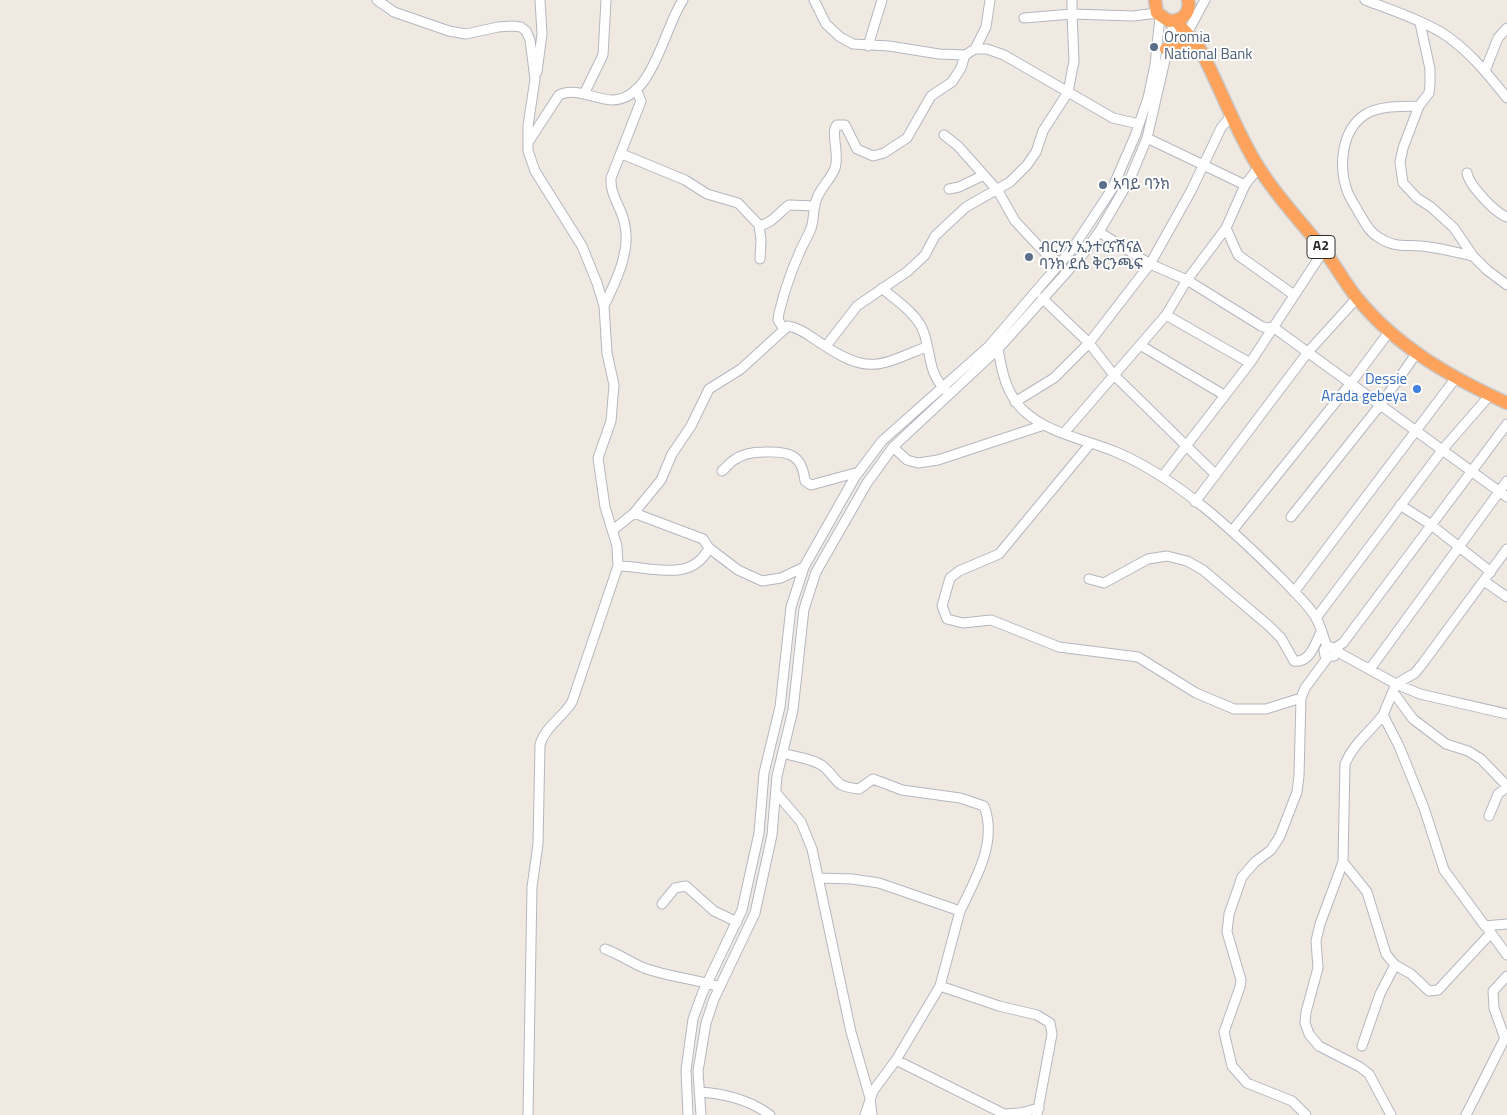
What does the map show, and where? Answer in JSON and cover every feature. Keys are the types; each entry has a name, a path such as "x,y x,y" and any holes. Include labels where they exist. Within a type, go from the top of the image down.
{"highway":[{"path":"1157,10 1179,19 1188,10 1188,0"},
{"name":"A2","path":"1179,19 1182,30 1193,37 1258,168 1324,250 1357,298 1389,332 1416,354 1455,379 1507,403"},
{"path":"1166,49 1181,46 1193,37"}],"street":[{"path":"377,0 394,12 449,31 466,34 498,26 521,27 530,40 535,79"},
{"path":"528,1115 532,887 538,844 537,819 540,745 542,736 564,714 572,702 618,561 617,546 605,507 598,458 611,421 614,385 606,353 604,306 582,246 535,171 528,151 528,126 542,34 540,0"},
{"path":"584,94 603,55 606,0"},
{"path":"529,141 559,95 566,92 611,100 627,98 645,80 664,43 674,12 684,0"},
{"path":"814,0 826,24 840,37 853,44 889,46 939,54 965,55 975,49 987,49 1004,55 1113,118 1139,124"},
{"path":"868,46 882,0"},
{"path":"975,49 986,27 990,0"},
{"path":"826,346 858,306 908,271 925,255 935,236 966,207 998,191 1027,165 1036,152 1043,131 1068,92 1074,61 1072,0"},
{"path":"1193,37 1205,0"},
{"path":"1365,0 1439,31 1485,70 1507,98"},
{"path":"688,1115 686,1091 688,1045 693,1019 707,983 737,922 759,833 764,773 780,707 791,607 804,567 859,472 882,441 990,346 1061,263 1112,189 1139,124 1155,65 1157,10 1133,16 1072,14 1024,18"},
{"path":"701,1115 699,1092 702,1039 720,986 755,914 772,835 778,776 793,710 804,609 816,572 867,483 894,447 914,426 998,349 1083,254 1099,232 1130,179 1147,138 1159,91 1166,49 1179,19"},
{"path":"1420,23 1430,69 1430,84 1429,93 1419,106 1402,148 1400,168 1403,183 1413,194 1454,228 1474,256 1487,270 1507,285"},
{"path":"1485,70 1498,38 1507,28"},
{"path":"784,329 778,320 781,303 794,262 810,231 816,198 836,164 838,152 834,135 835,127 845,125 856,150 872,156 884,153 906,138 931,96 952,82 961,68 965,55"},
{"path":"604,306 620,270 626,246 625,222 612,193 611,185 640,101 636,89"},
{"path":"1419,106 1382,109 1367,113 1357,121 1347,138 1343,152 1343,166 1348,192 1366,224 1375,235 1388,243 1402,247 1426,246 1474,256"},
{"path":"1015,402 1054,378 1089,343 1150,264 1221,128 1231,116"},
{"path":"944,135 998,191 1015,221 1046,254 1061,263"},
{"path":"1147,138 1245,185"},
{"path":"622,154 685,180 707,194 738,203 759,225 761,240 760,259"},
{"path":"1064,433 1113,374 1166,315 1187,280 1226,228 1245,185 1258,168"},
{"path":"1467,173 1470,181 1484,198 1507,217"},
{"path":"949,189 959,187 984,175"},
{"path":"759,225 771,222 789,205 815,206"},
{"path":"1226,228 1238,255 1294,295"},
{"path":"1099,232 1150,264 1187,280 1261,326 1266,328 1273,327 1503,494"},
{"path":"1162,477 1250,363 1324,250"},
{"path":"882,288 915,318 921,327 935,377 942,387 950,393"},
{"path":"1042,298 1089,343 1113,374 1216,475"},
{"path":"1195,502 1308,352 1357,298"},
{"path":"1166,315 1250,363"},
{"path":"613,530 634,513 661,480 672,454 691,426 709,390 742,368 788,326 800,329 848,359 859,363 889,364 926,347"},
{"path":"1232,531 1351,383 1389,332"},
{"path":"1140,345 1224,395"},
{"path":"998,349 1009,393 1024,411 1044,425 1090,444 1116,452 1162,477 1195,502 1232,531 1294,592 1316,618 1321,632 1333,648 1370,669 1395,688 1413,719 1446,744 1468,751 1481,759 1507,786 1498,794 1489,816"},
{"path":"1291,517 1381,404 1416,354"},
{"path":"1294,592 1455,379"},
{"path":"1316,618 1443,449 1490,395"},
{"path":"907,419 914,426"},
{"path":"1306,1115 1292,1101 1247,1083 1232,1066 1224,1032 1240,987 1239,971 1227,932 1229,914 1242,877 1275,843 1297,792 1301,698 1304,688 1328,657 1324,653 1349,636 1430,524 1507,424"},
{"path":"894,447 907,460 918,463 928,462 958,455 1004,437 1030,431 1044,425"},
{"path":"1090,444 999,554 959,571 950,578 942,606 944,616 952,622 963,623 991,620 1059,647 1138,658 1196,693 1234,709 1266,709 1301,698"},
{"path":"722,471 734,459 754,452 782,451 794,456 800,462 805,472 805,481 811,485 859,472"},
{"path":"1370,669 1458,546 1503,494 1507,481"},
{"path":"1400,505 1430,524 1491,572"},
{"path":"634,513 697,536 705,541 709,548 738,570 762,581 781,578 804,567"},
{"path":"618,561 679,571 695,566 709,548"},
{"path":"1391,1115 1369,1074 1360,1067 1319,1046 1309,1034 1305,1024 1306,1012 1318,968 1316,941 1320,924 1343,862 1345,764 1350,752 1372,731 1383,715 1395,688 1415,672 1507,550"},
{"path":"1089,579 1104,583 1148,559 1174,557 1203,570 1270,626 1281,638 1294,661 1303,660 1308,657 1321,632"},
{"path":"1484,581 1507,597"},
{"path":"784,670 797,671"},
{"path":"1395,688 1507,714"},
{"path":"1383,715 1399,746 1424,808 1444,870 1507,955"},
{"path":"783,753 824,766 837,783 847,788 859,789 873,779 902,790 960,798 984,806 987,828 983,864 960,912 940,986 896,1060 880,1079 870,1098 866,1115"},
{"path":"777,794 801,822 812,849 851,1032 870,1098 872,1115"},
{"path":"1343,862 1367,892 1382,945 1395,965 1411,974 1429,991 1435,992 1488,930 1507,924"},
{"path":"818,878 852,879 879,883 960,912"},
{"path":"662,904 675,888 686,886 714,911 737,922"},
{"path":"605,949 622,954 642,967 654,971 678,978 720,986"},
{"path":"1362,1046 1380,994 1395,965"},
{"path":"1466,1115 1506,1035 1494,1008 1494,991 1507,976"},
{"path":"896,1060 1004,1114 1038,1111 1052,1034 1050,1023 1036,1015 999,1006 940,986"},
{"path":"699,1092 742,1100 770,1115"}],"place":[{"name":"Oromia National Bank","path":"1154,47"},
{"name":"አባይ ባንክ","path":"1103,185"},
{"name":"ብርሃን ኢንተርናሽናል ባንክ ደሴ ቅርንጫፍ","path":"1029,257"},
{"name":"Dessie Arada gebeya","path":"1417,389"}]}
